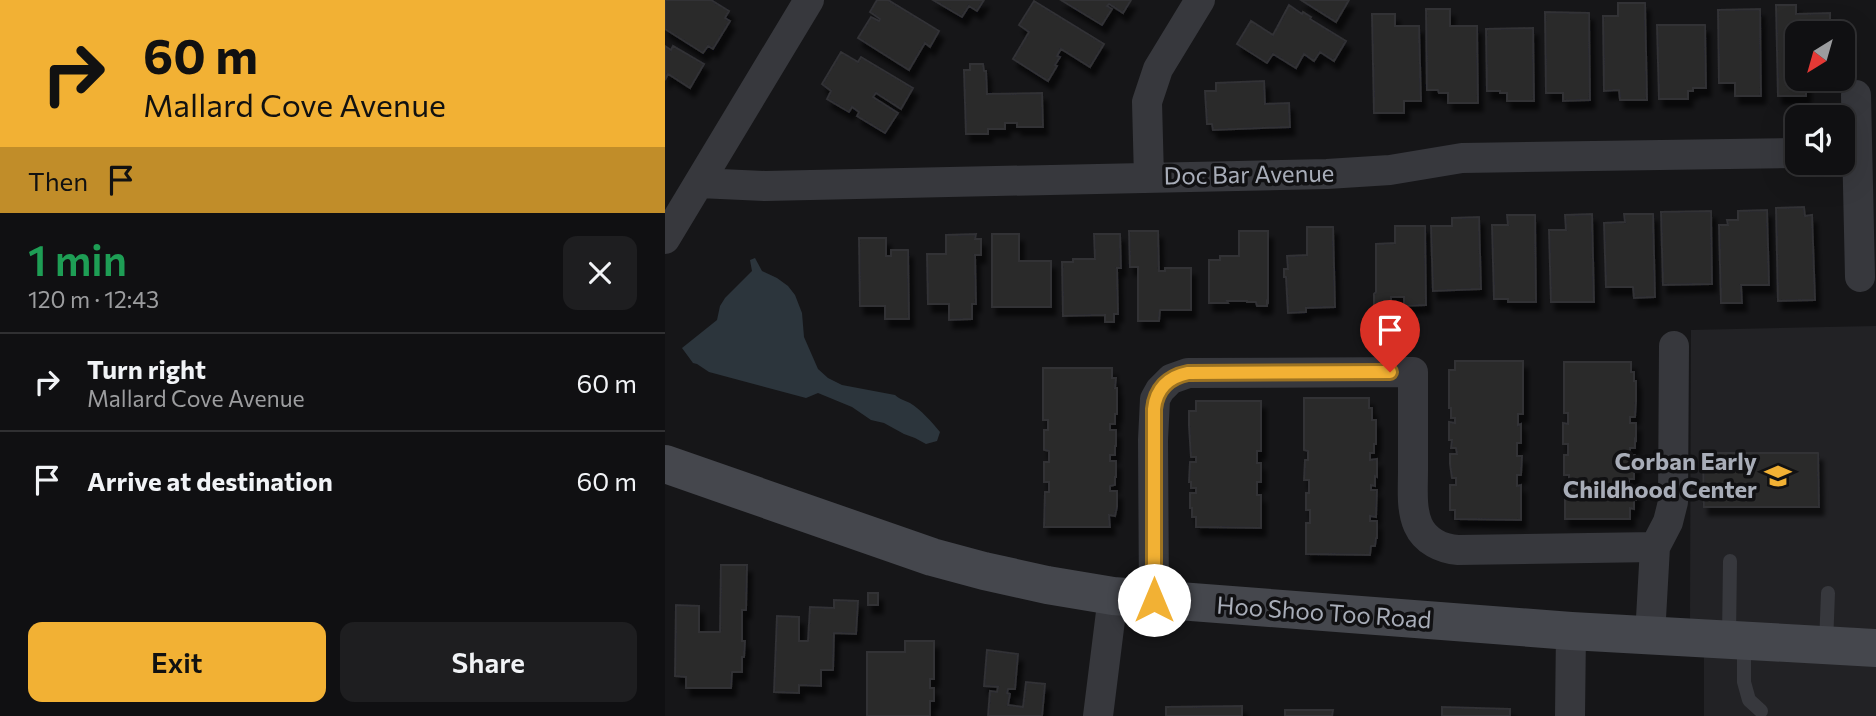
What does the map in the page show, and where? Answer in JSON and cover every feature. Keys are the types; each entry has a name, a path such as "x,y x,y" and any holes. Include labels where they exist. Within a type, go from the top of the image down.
{"street":[{"path":"665,239 809,0"},
{"path":"1149,178 1147,102 1158,69 1200,0"},
{"path":"1855,105 1856,95"},
{"name":"Doc Bar Avenue","path":"699,183 765,186 1340,173 1390,170 1462,158 1785,153"},
{"path":"1852,175 1860,277"},
{"path":"1650,636 1655,547 1668,522 1673,502 1674,346"},
{"path":"1154,600 1155,399 1171,379 1188,373 1413,372 1413,501 1418,526 1433,542 1458,550 1655,547"},
{"name":"Hoo Shoo Too Road","path":"665,464 932,556 983,571 1113,596 1571,631 1876,648"},
{"path":"1098,716 1113,596"},
{"path":"1570,716 1571,631"}],"lane":[{"path":"1730,561 1737,641 1744,682 1749,700 1761,710"},
{"path":"1826,646 1828,593"}],"shaded area":[{"path":"755,258 762,271 788,286 795,295 802,313 804,337 818,369 842,385 895,395 910,403 940,432 937,441 926,444 818,393 806,398 709,372 693,363 682,348 717,320 720,306 752,271 750,260"},
{"name":"Corban Early Childhood Center","path":"1876,326 1876,629 1690,621 1691,330"},
{"path":"1704,652 1876,665 1876,716 1704,716"}],"building":[{"path":"665,0 711,0 729,11 725,18 730,21 713,49 708,46 703,53 665,29"},
{"path":"877,0 888,0 939,31 930,47 925,43 909,70 858,38 871,17 879,21 880,19 870,12"},
{"path":"933,0 984,0 977,11 969,6 962,17"},
{"path":"1061,0 1131,0 1123,13 1109,4 1107,6 1112,9 1102,25"},
{"path":"1301,0 1349,0 1336,22"},
{"path":"1034,1 1104,44 1090,67 1061,49 1057,56 1060,57 1055,65 1057,66 1048,81 1013,59 1029,32 1019,25"},
{"path":"1618,3 1645,3 1647,100 1620,100 1619,90 1604,91 1603,16 1618,16"},
{"path":"1289,5 1346,41 1334,61 1320,52 1314,61 1304,54 1296,68 1273,54 1267,63 1237,44 1251,21 1273,35"},
{"path":"1776,5 1796,5 1796,14 1830,13 1830,21 1785,21 1785,91 1806,91 1806,96 1778,96"},
{"path":"1426,9 1450,9 1450,26 1477,26 1478,103 1448,103 1448,93 1427,90"},
{"path":"1760,9 1761,96 1735,96 1735,83 1719,83 1718,10"},
{"path":"1545,12 1589,13 1590,100 1563,101 1563,93 1546,93"},
{"path":"1372,14 1395,14 1395,26 1419,26 1421,101 1404,101 1404,113 1374,113"},
{"path":"1657,25 1705,25 1706,88 1693,88 1693,91 1688,91 1688,99 1659,99"},
{"path":"1533,28 1534,101 1507,101 1507,93 1487,91 1486,29"},
{"path":"665,46 671,50 673,46 704,64 690,88 668,74 665,80"},
{"path":"841,52 858,62 861,57 913,88 901,109 876,93 873,97 898,113 885,133 857,116 859,112 852,107 849,112 827,99 831,91 822,84"},
{"path":"970,64 983,64 987,94 1042,93 1043,127 1017,127 1017,123 1005,123 1005,129 988,129 988,134 966,134 964,70 970,70"},
{"path":"1264,81 1265,104 1289,103 1290,127 1213,130 1212,124 1207,124 1205,91 1216,91 1216,83"},
{"path":"1804,207 1805,216 1812,215 1815,300 1778,301 1776,208"},
{"path":"1767,210 1769,285 1741,285 1742,303 1721,303 1719,225 1728,225 1727,220 1738,220 1738,211"},
{"path":"1711,211 1712,284 1663,285 1661,212"},
{"path":"1592,214 1594,302 1551,302 1549,230 1566,230 1565,215"},
{"path":"1624,214 1653,214 1655,297 1634,298 1633,287 1606,287 1604,223 1625,222"},
{"path":"1507,215 1535,215 1536,302 1494,299 1492,225 1508,225"},
{"path":"1479,217 1481,289 1433,291 1431,226 1452,226 1452,218"},
{"path":"1395,226 1425,226 1426,305 1404,306 1404,297 1391,297 1391,308 1374,308 1376,244 1395,243"},
{"path":"1307,227 1333,227 1335,307 1306,308 1306,312 1288,313 1284,269 1288,269 1287,256 1307,255"},
{"path":"1129,231 1158,231 1159,271 1165,271 1165,268 1191,268 1191,310 1160,310 1159,321 1138,321 1138,267 1130,267"},
{"path":"1239,231 1268,231 1267,306 1257,306 1256,302 1247,301 1209,303 1209,260 1220,260 1220,256 1239,256"},
{"path":"976,234 975,239 981,239 981,255 975,255 976,304 972,304 972,319 949,320 949,304 928,304 927,254 946,254 946,235"},
{"path":"992,234 1019,234 1019,261 1051,261 1051,307 992,307"},
{"path":"1094,234 1120,234 1121,268 1117,268 1118,314 1114,314 1114,322 1105,322 1105,315 1063,316 1062,262 1095,259"},
{"path":"859,238 886,238 886,256 891,256 891,250 908,250 909,319 885,319 885,306 860,306"},
{"path":"1455,361 1523,361 1523,414 1518,414 1521,443 1517,443 1517,456 1522,456 1521,475 1517,475 1517,486 1521,485 1521,520 1455,519 1455,510 1450,510 1450,485 1456,485 1456,478 1452,478 1450,454 1457,454 1456,448 1451,448 1452,440 1449,440 1449,422 1455,423 1455,418 1451,418 1449,408 1449,370 1455,370"},
{"path":"1564,362 1631,362 1631,372 1634,372 1636,381 1636,402 1635,417 1630,417 1630,423 1636,423 1636,440 1635,448 1630,448 1630,455 1635,455 1636,470 1634,479 1629,479 1629,486 1636,486 1636,500 1634,509 1630,508 1630,519 1565,519 1565,486 1569,486 1569,475 1564,475 1564,455 1568,455 1568,444 1563,444 1563,423 1568,424 1568,413 1564,413"},
{"path":"1043,368 1112,368 1112,378 1116,378 1117,414 1115,424 1110,424 1110,430 1116,430 1116,446 1115,455 1110,455 1110,461 1116,461 1116,477 1115,485 1110,486 1110,491 1117,491 1117,507 1115,516 1109,515 1110,527 1044,527 1045,492 1049,492 1049,482 1044,482 1044,462 1049,462 1049,451 1044,450 1044,430 1048,430 1048,420 1043,420"},
{"path":"1304,398 1369,398 1372,420 1376,420 1376,444 1374,453 1370,453 1370,460 1377,459 1375,486 1371,485 1371,490 1377,490 1376,517 1370,516 1370,521 1377,521 1377,538 1375,546 1371,546 1370,555 1306,554 1306,523 1310,523 1310,510 1306,510 1309,480 1304,480 1308,451 1304,450"},
{"path":"1196,401 1261,401 1261,451 1257,451 1257,463 1261,463 1261,482 1257,482 1257,495 1261,495 1261,528 1196,527 1196,517 1192,517 1190,508 1190,493 1196,493 1196,488 1191,488 1189,482 1190,462 1196,462 1196,457 1191,457 1189,411 1196,411"},
{"name":"Corban Early Childhood Center","path":"1703,453 1818,453 1819,507 1704,507"},
{"path":"721,565 747,565 746,610 742,610 742,641 745,641 742,672 732,672 731,688 686,688 686,677 675,676 676,605 699,606 699,632 720,632"},
{"path":"868,593 878,593 878,605 868,605"},
{"path":"834,600 858,601 856,634 834,633 833,670 821,670 821,686 799,685 799,693 774,692 777,616 799,617 799,641 808,641 810,607 834,608"},
{"path":"905,641 934,641 934,679 930,679 930,688 934,688 934,701 930,701 930,716 867,716 867,652 905,652"},
{"path":"987,650 1018,654 1015,689 1008,689 1008,705 1023,707 1026,682 1045,684 1042,716 988,716 990,691 997,692 998,687 984,686"},
{"path":"1242,706 1242,716 1166,716 1166,707"},
{"path":"1442,707 1510,709 1510,716 1442,716"},
{"path":"1285,710 1333,710 1332,716 1285,716"}],"place":[{"name":"Corban Early Childhood Center","path":"1778,476"}],"route":[{"path":"1154,600 1154,409 1155,399 1165,384 1188,373 1390,372"}]}
